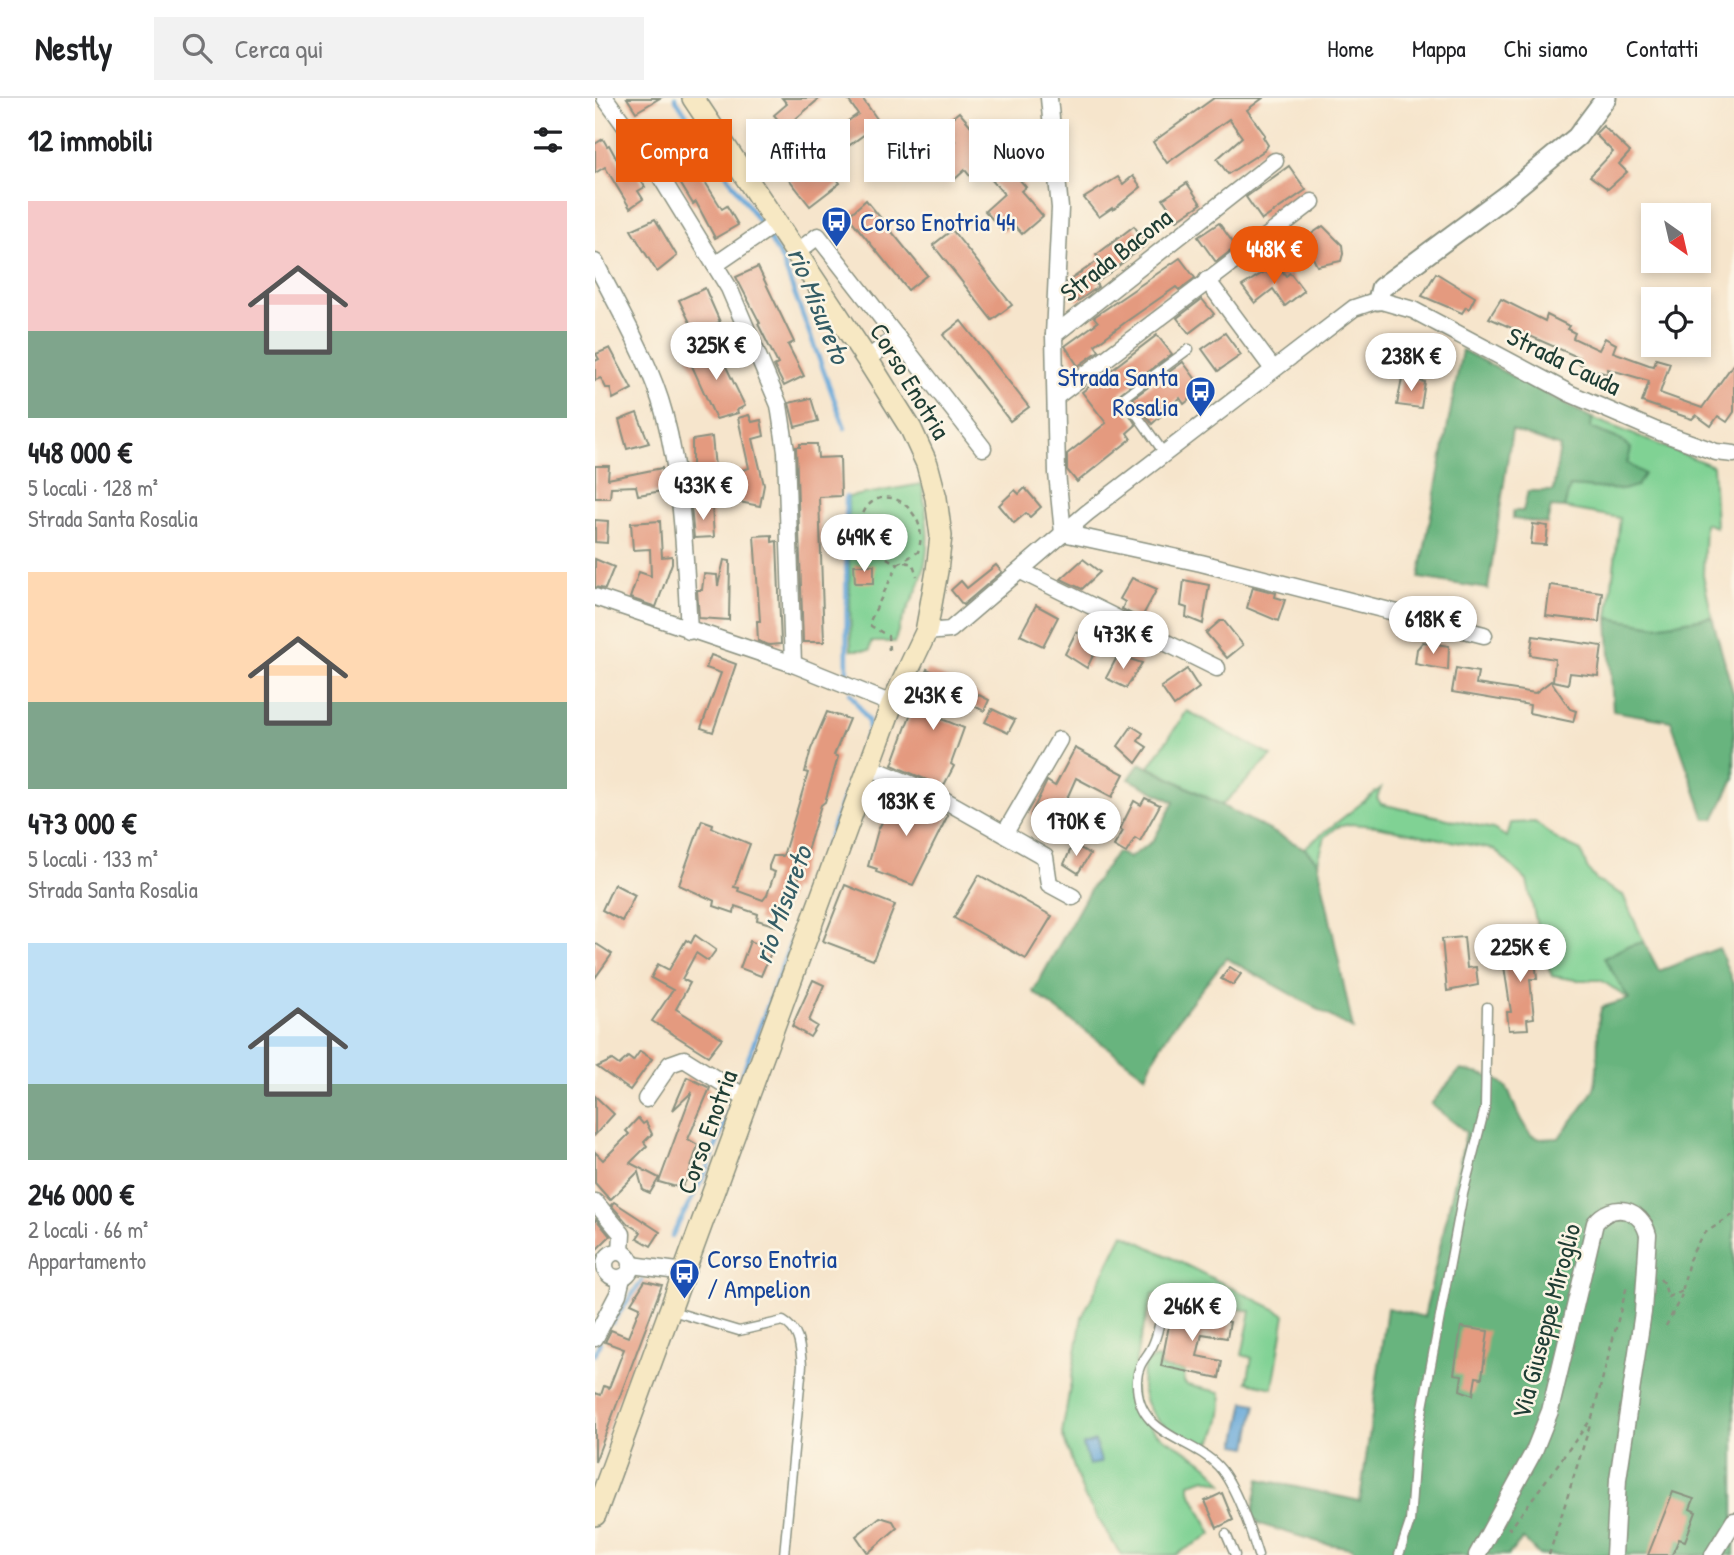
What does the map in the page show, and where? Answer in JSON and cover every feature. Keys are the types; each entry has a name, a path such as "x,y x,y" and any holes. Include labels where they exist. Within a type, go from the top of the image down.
{"main road":[{"name":"Corso Enotria","path":"595,1515 685,1272 740,1095 892,704 926,632 941,536 936,498 912,429 796,253 769,228 693,98"}],"street":[{"path":"605,98 654,166 729,288 779,405 786,451 793,664"},
{"name":"Strada Bacona","path":"1049,98 1060,208 1053,335 1057,396 1057,472 1063,533"},
{"path":"926,632 950,630 1063,533 1164,453 1354,308 1378,300 1381,288 1509,194 1577,137 1606,98"},
{"name":"Strada Bacona","path":"1053,335 1275,161"},
{"path":"1057,396 1312,202"},
{"path":"715,265 769,228"},
{"path":"796,253 818,236 983,448"},
{"path":"595,262 645,364 664,412 681,509 689,631"},
{"path":"1207,280 1273,369"},
{"name":"Strada Cauda","path":"1378,300 1413,310 1571,394 1657,431 1717,452 1734,454"},
{"path":"867,359 897,337"},
{"path":"1063,533 1201,563 1484,635"},
{"path":"1021,571 1217,668"},
{"path":"595,597 793,664 892,704"},
{"path":"1005,833 1059,740"},
{"path":"869,767 932,793 1045,857 1049,884 1073,897"},
{"path":"646,1099 670,1064 684,1059 740,1095"},
{"path":"595,1202 622,1234 625,1265 618,1294 595,1338"},
{"name":"Via Giuseppe Miroglio","path":"1477,1555 1534,1451 1550,1411 1592,1231 1601,1216 1626,1210 1634,1213 1646,1226 1645,1284 1618,1479 1614,1555"},
{"path":"600,1266 612,1253 625,1265 685,1272"},
{"path":"1713,1555 1734,1521"}],"lane":[{"path":"1164,453 1124,397 1189,349"},
{"path":"1399,1555 1410,1522 1415,1450 1461,1208 1485,1108 1487,1007"},
{"path":"671,1311 739,1331 783,1321 793,1327 799,1338 802,1365 784,1555"},
{"path":"1162,1311 1154,1345 1142,1358 1137,1379 1138,1396 1152,1422 1165,1434 1217,1465 1227,1480 1258,1555"},
{"path":"1226,1534 1235,1555"}],"path":[{"path":"879,498 899,499 916,518 921,544 918,552 898,564 879,554 867,543 862,533 864,513 869,504 879,498"},
{"path":"905,562 913,564 918,578"},
{"path":"889,650 888,636 871,626 870,621 898,564"},
{"path":"1667,1326 1683,1290 1689,1260 1702,1235 1734,1214"},
{"path":"1645,1284 1662,1280 1668,1297 1683,1290"},
{"path":"1549,1555 1592,1418 1627,1286"},
{"path":"1504,1525 1510,1529 1592,1418"}],"green space":[{"path":"1462,350 1592,418 1591,428 1621,440 1631,449 1627,463 1644,474 1637,486 1623,490 1570,486 1564,508 1551,507 1547,524 1513,519 1513,511 1523,511 1528,491 1553,491 1560,447 1512,430 1488,589 1419,578"},
{"path":"1592,418 1713,466 1716,527 1705,523 1703,575 1712,617 1656,626 1608,618 1620,518 1564,508 1569,486 1623,490 1644,474 1627,463 1631,448 1621,440 1590,428"},
{"path":"922,484 927,521 924,570 895,642 871,642 870,650 851,650 848,497"},
{"path":"1712,617 1734,696 1734,779 1714,819 1705,819 1671,721 1613,711 1608,618 1656,626"},
{"path":"1187,711 1272,756 1222,805 1149,767"},
{"path":"1140,763 1304,848 1318,862 1353,1029 1226,958 1171,1029 1146,1076 1033,992 1092,886 1117,852 1129,858 1153,841 1174,802 1129,779"},
{"path":"1381,788 1377,798 1381,804 1493,829 1507,837 1511,823 1535,822 1559,841 1581,851 1587,868 1597,881 1623,895 1644,942 1625,947 1629,999 1601,980 1552,976 1544,957 1527,881 1495,850 1376,826 1350,824 1337,827 1325,837 1318,862 1304,848"},
{"path":"1644,942 1659,971 1719,948 1734,986 1734,1555 1539,1555 1523,1539 1508,1555 1357,1555 1351,1548 1322,1543 1259,1524 1252,1516 1259,1479 1360,1501 1387,1308 1424,1317 1466,1132 1431,1104 1460,1070 1481,1074 1504,1084 1521,1121 1531,1135 1540,1139 1559,1138 1594,1088 1598,1025 1602,1007 1629,999 1604,958 1625,947"},
{"path":"1123,1234 1285,1314 1273,1388 1247,1382 1252,1358 1242,1355 1251,1311 1153,1294 1137,1352 1135,1391 1139,1409 1148,1425 1204,1463 1223,1484 1206,1478 1190,1483 1190,1490 1212,1534 1175,1555 1121,1555 1084,1496 1062,1434 1082,1317"},
{"path":"1160,1359 1159,1367 1185,1371 1184,1382 1187,1385 1220,1392 1222,1406 1219,1423 1212,1439 1202,1448 1164,1425 1147,1405 1142,1378 1146,1362"}],"water":[{"path":"1245,1402 1256,1404 1248,1447 1236,1445"},
{"path":"1095,1441 1101,1462 1089,1465 1083,1445"}],"building":[{"path":"627,98 660,98 636,112"},
{"path":"782,98 820,98 796,119 777,119 774,115 787,104"},
{"path":"847,98 862,98 877,119 864,119 864,135 850,145 850,120 858,114"},
{"path":"1214,98 1263,98 1247,110 1265,135 1263,137 1268,145 1265,150 1228,174 1217,159 1242,137 1229,119 1167,163 1153,142"},
{"path":"959,112 969,124 969,175 965,170 955,179 955,119 950,119"},
{"path":"1603,126 1630,152 1619,164 1627,172 1608,189 1590,176 1613,152 1595,134"},
{"path":"603,139 607,146 609,145 616,158 616,182 642,182 645,187 638,191 643,199 630,208 605,167 595,173 595,144"},
{"path":"1289,166 1306,190 1262,220 1246,197"},
{"path":"1133,176 1141,187 1113,210 1112,208 1099,217 1084,198 1118,177 1123,184"},
{"path":"680,182 705,182 722,209 727,206 738,225 715,238 696,202 693,204"},
{"path":"791,182 839,182 840,183 810,206"},
{"path":"994,182 1022,182 1026,187 1021,191 1043,216 1022,234 1013,224 1004,232 985,211 1004,194"},
{"path":"1187,183 1201,204 1177,220 1163,199"},
{"path":"866,200 927,275 908,290 848,216"},
{"path":"655,219 677,256 657,272 631,230"},
{"path":"1219,223 1236,247 1216,262 1198,237"},
{"path":"1134,226 1147,244 1096,283 1098,287 1078,301 1067,282 1100,259 1096,255"},
{"path":"1323,226 1342,245 1343,254 1341,261 1317,266 1304,239"},
{"path":"952,230 1012,305 992,320 933,245"},
{"path":"1180,258 1195,278 1179,290 1176,287 1095,345 1099,351 1078,366 1065,346 1098,322 1094,317"},
{"path":"1277,264 1286,276 1290,273 1304,291 1285,306 1273,289 1255,303 1242,286"},
{"path":"758,267 794,342 788,345 804,376 784,386 774,366 778,364 758,324 760,323 736,277"},
{"path":"1436,273 1475,297 1469,309 1466,307 1462,313 1422,296"},
{"path":"705,288 720,322 695,333 679,300"},
{"path":"1202,299 1214,314 1189,333 1177,318"},
{"path":"1501,299 1545,321 1547,315 1569,326 1567,329 1575,333 1573,338 1599,350 1605,338 1616,344 1613,352 1654,366 1656,359 1670,363 1660,393 1702,408 1734,363 1734,412 1727,422 1718,416 1711,426 1696,415 1692,419 1642,402 1649,381 1608,369 1607,374 1590,369 1578,363 1580,358 1489,318"},
{"path":"961,321 1029,407 1010,421 943,335"},
{"path":"1225,333 1241,355 1218,371 1202,349"},
{"path":"1157,335 1172,354 1118,395 1136,425 1127,433 1131,439 1077,482 1067,470 1067,454 1106,423 1082,392"},
{"path":"708,343 714,357 720,354 745,406 737,410 738,413 716,419 687,355"},
{"path":"610,348 632,389 613,399 610,388 606,388 601,378 595,380 595,361 599,359 596,354"},
{"path":"1183,362 1203,389 1184,404 1180,398 1152,424 1133,398"},
{"path":"1402,378 1425,382 1421,408 1397,405"},
{"path":"811,398 818,421 795,427 789,403"},
{"path":"637,413 649,443 627,449 619,420"},
{"path":"749,415 752,422 761,420 764,436 753,439 764,485 760,506 739,502 742,487 739,471 749,468 738,418"},
{"path":"712,437 716,478 695,480 692,473 692,440"},
{"path":"800,444 817,444 818,458 840,457 841,496 819,497 824,642 803,642 796,447 800,447"},
{"path":"595,466 609,466 608,479 662,468 668,490 638,495 636,486 611,487 610,498 595,498"},
{"path":"1025,488 1041,507 1030,517 1026,513 1014,523 999,505 1015,490 1019,494"},
{"path":"712,506 714,537 694,538 691,507"},
{"path":"595,520 608,521 607,543 595,542"},
{"path":"660,521 662,557 672,556 672,563 656,607 630,598 639,572 651,576 650,549 633,550 631,523"},
{"path":"1533,524 1548,526 1546,545 1531,544"},
{"path":"772,535 772,542 777,541 781,644 769,645 758,641 757,621 760,621 754,536"},
{"path":"595,559 614,567 605,589 595,587"},
{"path":"1083,559 1100,572 1082,589 1061,579"},
{"path":"724,560 730,561 729,620 699,618 697,590 702,590 704,574 717,575 718,586"},
{"path":"854,565 874,565 874,583 855,583"},
{"path":"996,565 1002,572 963,605 951,590 961,581 967,588"},
{"path":"1132,578 1157,589 1141,619 1122,609 1125,602 1120,599"},
{"path":"1184,580 1209,585 1203,624 1186,617 1187,608 1181,606"},
{"path":"1550,585 1602,592 1599,622 1546,616"},
{"path":"1253,587 1276,593 1275,597 1285,600 1278,621 1247,608"},
{"path":"1036,605 1058,617 1043,646 1020,635"},
{"path":"1220,621 1224,621 1243,645 1227,658 1206,633"},
{"path":"1076,632 1099,643 1087,668 1065,654"},
{"path":"1533,636 1602,646 1598,676 1570,673 1568,684 1553,681 1555,659 1530,655"},
{"path":"1423,642 1449,646 1448,670 1415,664 1417,649"},
{"path":"711,655 736,664 713,732 701,728 721,673 706,668"},
{"path":"1118,655 1142,663 1126,688 1106,678"},
{"path":"1456,668 1478,672 1476,684 1535,693 1551,681 1570,709 1576,711 1573,722 1529,713 1530,705 1452,692"},
{"path":"927,669 989,700 984,711 939,688 929,714 964,728 951,764 954,766 943,787 892,765"},
{"path":"1187,669 1199,688 1174,706 1161,687"},
{"path":"992,709 1015,720 1008,733 985,722"},
{"path":"827,712 849,719 834,755 838,757 825,802 821,805 795,890 792,889 777,926 757,920 758,914 735,906 734,913 714,906 715,901 679,885 702,820 713,824 712,828 750,844 734,887 763,900 775,872 769,870 769,866 773,856 783,856 808,773 805,772 811,749"},
{"path":"1132,726 1143,733 1138,741 1147,747 1136,763 1118,746"},
{"path":"1075,748 1124,774 1112,797 1076,778 1052,832 1040,825 1042,820 1031,814 1047,781 1055,786"},
{"path":"898,790 948,815 913,885 876,872 877,869 868,866 878,830"},
{"path":"1145,798 1160,805 1140,841 1135,838 1126,853 1114,846 1123,831 1120,829 1134,801 1141,805"},
{"path":"1073,844 1090,854 1078,873 1064,864"},
{"path":"979,875 1052,916 1026,959 954,918"},
{"path":"614,884 635,895 622,921 602,910"},
{"path":"845,885 895,905 873,960 823,941"},
{"path":"695,935 716,950 708,961 696,953 682,979 690,983 676,1009 722,1038 708,1056 652,1021 673,990 651,978 658,964 669,970 686,940 691,943"},
{"path":"1464,937 1467,968 1476,967 1478,985 1447,991 1442,939"},
{"path":"1533,940 1537,979 1530,979 1534,1018 1527,1019 1528,1029 1509,1030 1507,1012 1511,1012 1502,953 1519,951 1517,942"},
{"path":"750,941 772,950 761,976 740,968"},
{"path":"595,943 612,954 595,978"},
{"path":"1230,967 1241,974 1233,985 1221,979"},
{"path":"813,980 824,985 809,1021 817,1026 810,1037 792,1026"},
{"path":"640,1051 652,1059 630,1090 597,1067 612,1060 619,1065 628,1057 633,1061"},
{"path":"687,1077 710,1088 688,1139 698,1145 682,1187 659,1182 692,1092 673,1110"},
{"path":"595,1096 614,1114 595,1135"},
{"path":"638,1118 643,1124 646,1122 652,1134 644,1142 647,1146 630,1163 659,1178 650,1193 643,1190 638,1172 610,1200 595,1183 595,1152 603,1160 629,1134 626,1131"},
{"path":"614,1202 660,1232 651,1246 637,1238 641,1232 628,1224 611,1205"},
{"path":"595,1220 610,1236 595,1251"},
{"path":"645,1281 662,1285 595,1462 595,1393 601,1395 604,1386 609,1388 624,1349 605,1342 611,1330 628,1337 640,1307 631,1303"},
{"path":"1172,1310 1230,1322 1227,1338 1202,1334 1197,1356 1222,1361 1219,1378 1161,1366"},
{"path":"1461,1327 1488,1331 1482,1378 1476,1377 1473,1395 1460,1390 1462,1375 1454,1374"},
{"path":"1673,1492 1694,1499 1690,1509 1696,1512 1685,1541 1679,1539 1672,1555 1648,1555"},
{"path":"1222,1493 1233,1520 1217,1528 1205,1501"},
{"path":"880,1517 893,1521 897,1528 868,1553 856,1536"}],"waterway":[{"name":"rio Misureto","path":"675,98 763,228"},
{"name":"rio Misureto","path":"767,235 782,260 845,428"},
{"name":"rio Misureto","path":"846,497 847,681"},
{"name":"rio Misureto","path":"672,1236 708,1168 869,729 868,720 850,693"},
{"path":"612,1323 642,1281"},
{"path":"595,1354 600,1342"}],"place":[{"name":"Corso Enotria 44","path":"837,249"},
{"name":"Strada Santa Rosalia","path":"1201,419"},
{"name":"Corso Enotria / Ampelion","path":"684,1301"}]}
